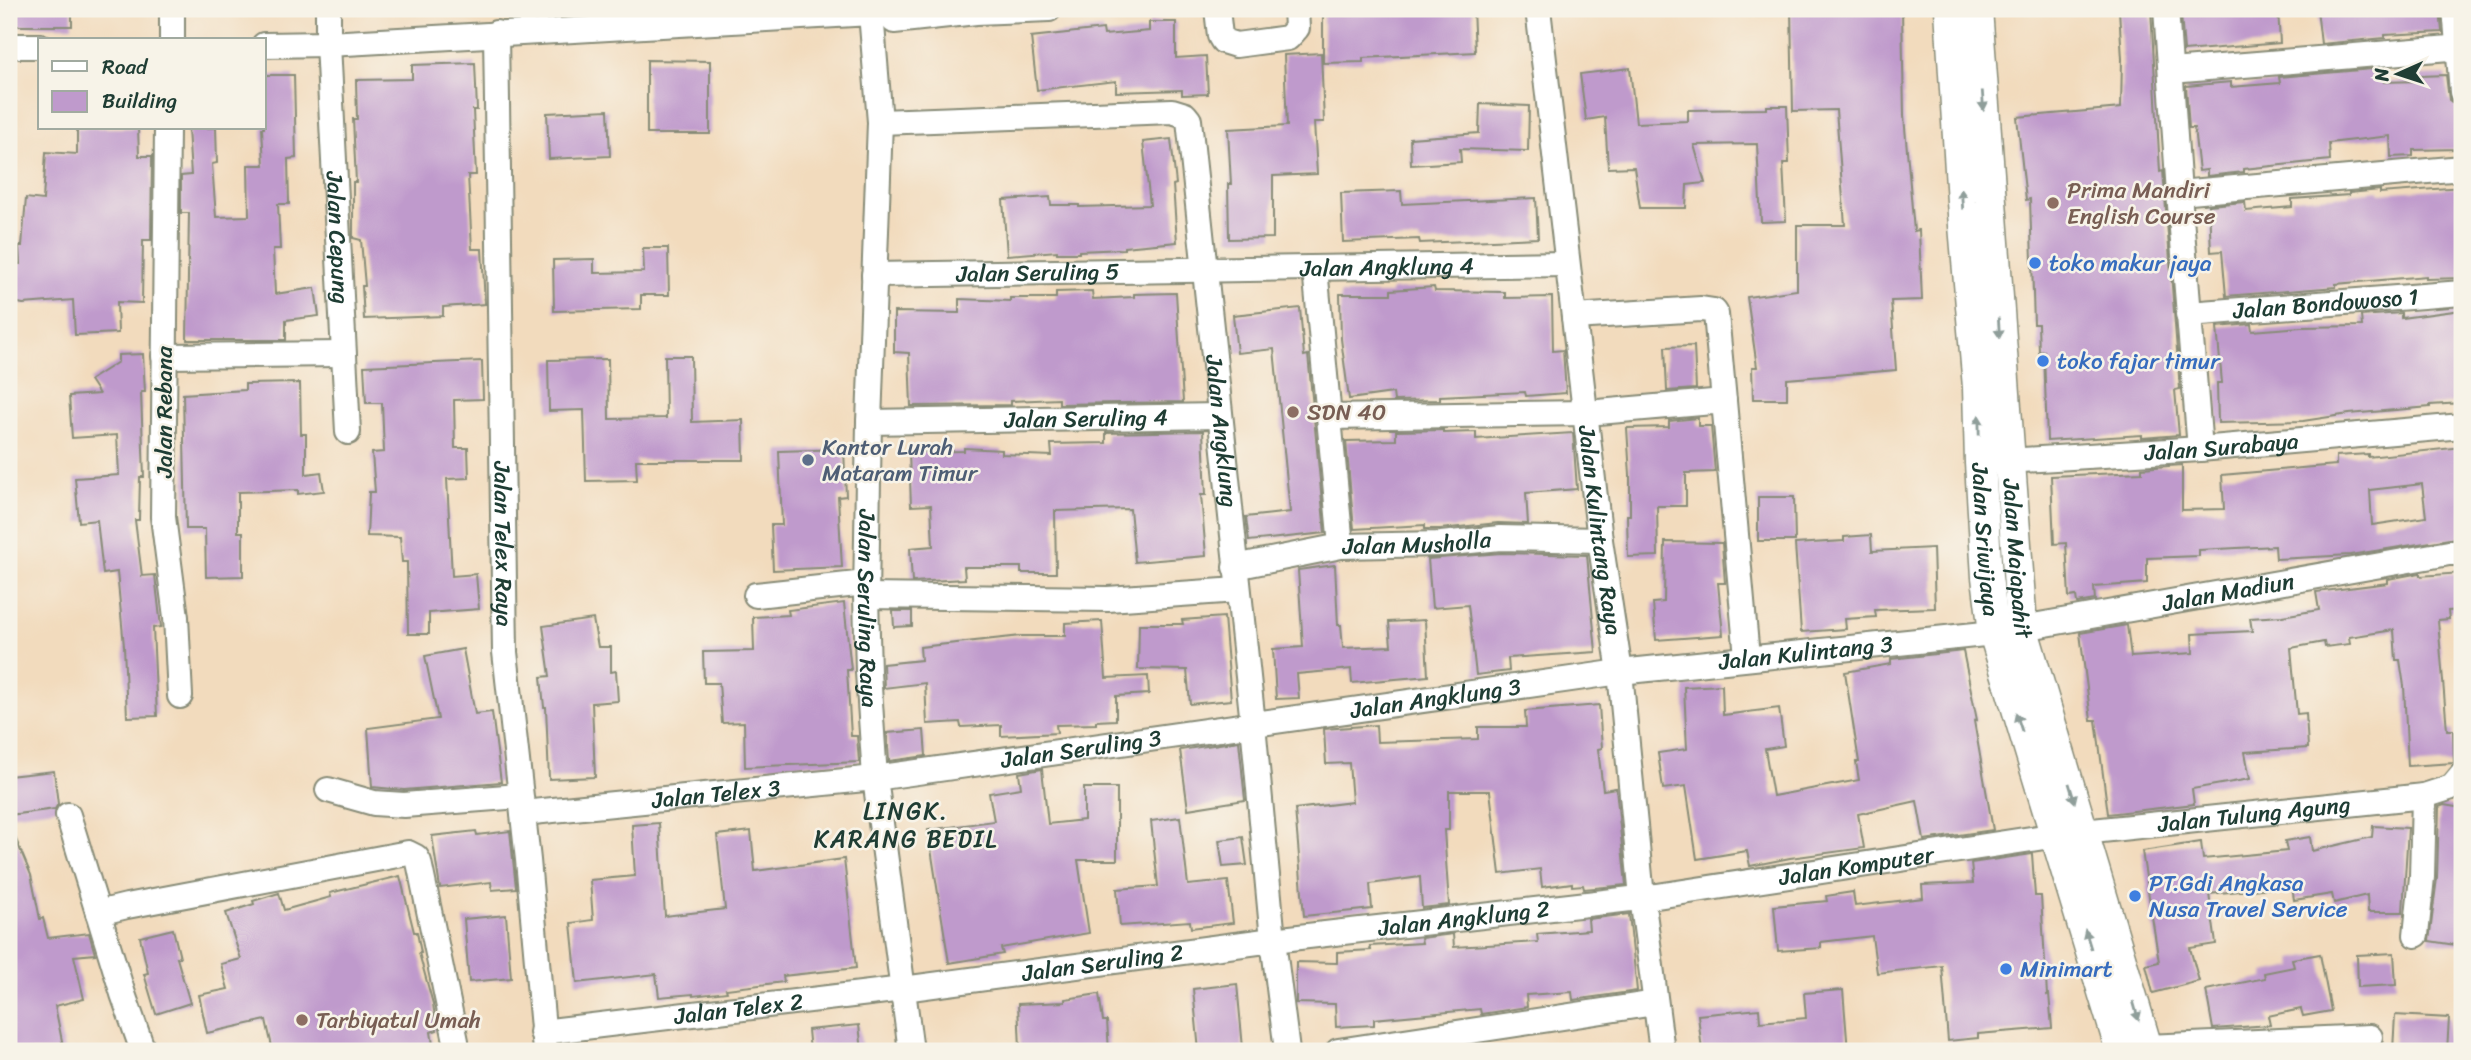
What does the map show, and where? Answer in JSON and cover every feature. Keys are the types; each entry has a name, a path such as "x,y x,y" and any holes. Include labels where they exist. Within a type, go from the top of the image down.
{"main road":[{"name":"Jalan Sriwijaya","path":"1950,9 1967,66 1970,310 1979,387 1994,461 1987,577 2008,630 2016,713 2070,834 2139,1050"},
{"path":"1967,66 1977,9"}],"street":[{"path":"172,9 172,38"},
{"name":"Jalan Cepung","path":"328,9 348,432"},
{"path":"894,20 976,10 1049,9"},
{"path":"1217,9 1220,36 1223,41 1236,45 1288,38 1297,28 1296,9"},
{"name":"Jalan Kulintang Raya","path":"1538,9 1600,540 1649,897 1655,1003 1662,1051"},
{"path":"2166,9 2200,449"},
{"path":"2455,9 2462,92"},
{"name":"Jalan Seruling Raya","path":"496,33 871,13 880,122 869,422 866,589 868,672 875,778 911,1051"},
{"path":"266,45 328,44 496,33"},
{"name":"Jalan Telex Raya","path":"496,33 505,652 543,1042"},
{"path":"9,46 38,46"},
{"path":"2171,71 2460,47"},
{"name":"Jalan Angklung","path":"880,122 1179,112 1185,115 1190,126 1273,940 1287,1051"},
{"name":"Jalan Rebana","path":"167,130 163,517 176,617 180,696"},
{"path":"2179,193 2462,168"},
{"name":"Jalan Angklung 4","path":"1205,270 1567,264"},
{"path":"1315,268 1340,546"},
{"name":"Jalan Seruling 5","path":"873,275 1205,270"},
{"name":"Jalan Bondowoso 1","path":"2188,314 2462,293"},
{"path":"1574,317 1701,309 1714,311 1716,314 1747,657"},
{"path":"164,356 343,354"},
{"path":"1329,417 1587,413 1724,401"},
{"name":"Jalan Seruling 4","path":"869,422 1219,416"},
{"name":"Jalan Surabaya","path":"1994,461 2200,449 2462,426"},
{"name":"Jalan Musholla","path":"756,595 866,589 1108,599 1237,579 1340,546 1441,544 1500,538 1600,540"},
{"name":"Jalan Madiun","path":"2008,630 2462,553"},
{"name":"Jalan Kulintang 3","path":"1620,672 2008,630"},
{"name":"Jalan Angklung 3","path":"1253,724 1620,672"},
{"name":"Jalan Seruling 3","path":"909,773 1253,724"},
{"name":"Jalan Telex 3","path":"328,790 374,803 521,804 875,778 909,773"},
{"name":"Jalan Tulung Agung","path":"2070,834 2424,796 2452,787 2462,775"},
{"path":"2416,936 2422,877 2424,796"},
{"path":"68,815 143,1051"},
{"name":"Jalan Komputer","path":"1649,897 2070,834"},
{"path":"98,913 408,853 419,862 456,1041"},
{"name":"Jalan Angklung 2","path":"1273,940 1649,897"},
{"name":"Jalan Seruling 2","path":"934,985 1273,940"},
{"name":"Jalan Telex 2","path":"543,1042 934,985"},
{"path":"1338,1051 1476,1041 1655,1003"},
{"path":"2139,1050 2370,1037"}],"building":[{"path":"9,9 72,9 72,26 9,26"},
{"path":"1323,9 1473,9 1475,52 1323,63"},
{"path":"1791,9 1902,9 1904,116 1914,231 1919,230 1922,300 1891,301 1896,370 1787,379 1787,399 1753,399 1752,367 1757,367 1747,297 1797,290 1797,225 1845,225 1836,110 1793,111"},
{"path":"2151,9 2160,172 2163,171 2180,389 2175,390 2179,435 2047,441 2044,351 2039,352 2038,324 2034,324 2030,199 2026,200 2017,117 2121,108 2119,10"},
{"path":"2235,9 2278,9 2280,43 2184,51 2181,14"},
{"path":"2317,9 2440,9 2442,32 2385,35 2385,38 2321,44"},
{"path":"1149,22 1176,22 1176,58 1206,56 1208,94 1182,95 1182,90 1116,92 1116,81 1037,90 1031,37 1103,29 1104,35 1149,31"},
{"path":"1321,53 1324,122 1314,122 1317,174 1273,176 1273,238 1229,239 1228,184 1231,184 1228,129 1287,126 1284,55"},
{"path":"647,60 710,61 710,134 647,134"},
{"path":"475,63 477,110 473,110 476,175 468,175 472,249 482,249 485,304 443,307 443,316 364,319 362,286 365,286 361,240 353,238 353,182 356,182 353,119 357,119 356,80 412,79 412,65"},
{"path":"1630,68 1636,123 1688,121 1688,110 1767,109 1767,106 1787,106 1789,163 1783,163 1786,221 1761,222 1757,144 1694,145 1705,183 1687,185 1686,208 1640,208 1634,167 1608,168 1605,117 1586,120 1580,74"},
{"path":"2384,68 2384,82 2420,81 2420,76 2446,75 2449,100 2457,106 2459,149 2413,150 2413,156 2391,157 2390,136 2329,143 2330,160 2244,169 2244,172 2207,176 2207,170 2199,171 2194,128 2189,128 2186,86 2231,82 2231,87 2280,83 2279,77"},
{"path":"266,75 294,75 296,158 288,159 289,204 278,204 280,249 273,249 275,294 315,288 319,316 286,320 286,340 187,340 189,213 181,213 181,176 191,175 188,130 216,130 217,163 212,164 216,217 249,216 248,165 264,165 262,130 266,130"},
{"path":"1480,104 1529,106 1528,151 1460,149 1461,162 1411,165 1410,138 1479,133"},
{"path":"608,110 610,156 549,159 547,113"},
{"path":"77,130 138,130 139,156 152,156 151,240 143,240 142,303 117,302 118,333 75,335 73,300 23,304 9,301 9,264 20,264 19,246 22,246 26,198 43,200 46,152 77,154"},
{"path":"1171,139 1176,184 1173,185 1177,242 1079,253 1057,251 1007,255 1003,200 1050,197 1051,205 1150,205 1143,142"},
{"path":"2462,187 2462,278 2426,279 2426,276 2226,296 2222,251 2211,252 2209,205 2245,202 2246,211 2292,207 2292,199 2380,190 2380,193"},
{"path":"1401,191 1402,204 1536,198 1538,238 1420,243 1419,239 1343,242 1341,193"},
{"path":"643,248 668,248 669,295 641,295 641,309 554,311 553,260 594,259 594,273 644,272"},
{"path":"1434,287 1435,291 1505,292 1505,298 1552,297 1553,351 1563,350 1566,393 1526,396 1525,392 1440,396 1440,400 1394,401 1393,393 1349,399 1341,339 1340,294 1391,294 1391,290"},
{"path":"1092,291 1093,299 1176,293 1183,402 1059,404 1059,399 1011,401 1011,405 911,406 909,353 894,352 894,312 959,313 959,299 1010,301 1010,298 1056,298 1056,292"},
{"path":"1300,308 1304,356 1308,355 1325,533 1249,541 1246,517 1290,512 1274,349 1237,353 1233,315"},
{"path":"2462,310 2462,403 2303,421 2218,423 2217,383 2222,383 2217,327 2251,324 2252,331 2362,326 2361,316 2401,313 2401,318"},
{"path":"1694,346 1696,389 1667,391 1665,347"},
{"path":"143,354 145,392 141,392 144,477 140,477 139,520 135,520 142,576 155,575 161,627 153,628 157,716 127,717 117,572 103,574 97,520 79,522 75,478 119,475 117,435 72,438 69,396 99,394 90,380 118,362 118,355"},
{"path":"665,356 691,356 692,422 743,420 744,460 636,460 637,480 586,481 584,410 549,411 548,360 608,359 609,419 666,418"},
{"path":"482,361 483,399 454,400 455,448 468,448 469,478 447,479 452,576 476,574 479,609 429,613 429,634 408,634 407,562 402,562 400,537 367,536 369,492 375,492 372,453 384,452 382,403 366,403 364,366"},
{"path":"300,383 301,434 306,434 306,474 321,472 324,491 298,494 298,490 238,492 238,532 243,532 243,576 206,577 205,529 186,529 183,394 245,390 245,384"},
{"path":"1698,418 1698,426 1711,426 1715,472 1686,473 1686,506 1657,506 1658,556 1628,557 1630,475 1627,428 1669,427 1669,421"},
{"path":"1443,430 1443,433 1476,432 1476,439 1573,433 1577,489 1526,493 1528,524 1498,523 1440,529 1425,529 1425,525 1354,529 1346,441 1396,440 1396,431"},
{"path":"1203,431 1206,495 1201,495 1206,556 1135,562 1130,509 1055,511 1056,573 1021,573 1021,567 964,567 965,579 912,582 910,548 933,546 931,505 911,506 909,452 964,451 964,448 1002,450 1002,454 1052,456 1051,444 1106,443 1106,433"},
{"path":"2462,447 2462,537 2350,555 2276,559 2275,546 2199,550 2199,556 2147,558 2147,583 2094,587 2095,600 2077,603 2076,596 2069,597 2066,543 2054,544 2051,476 2142,472 2142,468 2182,465 2182,510 2224,509 2222,475 2336,465 2336,456 2368,454 2368,457","holes":["2422,484 2426,517 2372,525 2370,490"]},
{"path":"844,449 846,496 838,497 842,567 773,570 771,525 782,525 779,451"},
{"path":"1758,497 1794,497 1795,541 1758,541"},
{"path":"1871,535 1872,551 1933,548 1935,608 1875,610 1876,617 1845,619 1846,629 1801,632 1795,544 1844,541 1844,537"},
{"path":"1665,542 1722,543 1725,583 1718,583 1723,635 1656,640 1653,603 1664,602"},
{"path":"1501,553 1587,555 1596,652 1508,658 1509,671 1476,675 1468,605 1432,608 1428,559"},
{"path":"1335,565 1338,625 1341,625 1343,648 1391,646 1389,622 1425,620 1428,676 1352,683 1351,669 1297,674 1299,698 1276,699 1273,649 1303,647 1298,570"},
{"path":"2420,573 2420,576 2462,573 2462,610 2448,611 2449,619 2438,620 2447,730 2453,730 2454,763 2408,766 2404,686 2400,660 2396,660 2394,630 2349,637 2350,644 2325,647 2324,642 2291,648 2297,714 2306,713 2308,748 2245,752 2250,779 2192,789 2194,804 2108,814 2096,720 2091,720 2080,633 2127,625 2131,657 2193,653 2192,634 2252,631 2250,618 2319,610 2316,592 2388,583 2388,579"},
{"path":"844,603 851,670 847,670 851,736 857,736 859,762 745,767 744,722 722,723 719,683 704,683 703,652 754,651 753,617 789,615 788,610"},
{"path":"893,611 912,611 912,626 894,627"},
{"path":"1224,617 1231,700 1190,704 1187,670 1138,669 1139,624 1183,624 1182,620"},
{"path":"593,619 598,647 611,647 611,672 616,671 618,701 592,703 595,777 549,779 546,707 541,677 550,676 543,626"},
{"path":"1102,621 1106,678 1148,676 1149,694 1116,696 1116,720 1096,721 1096,724 1056,725 1057,733 1001,736 1001,725 961,727 960,722 927,724 925,683 884,688 883,664 921,660 920,647 1021,636 1065,636 1065,623"},
{"path":"463,649 475,714 492,712 501,782 404,790 372,787 368,728 438,719 425,656"},
{"path":"1963,651 1977,720 1974,721 1993,830 1924,840 1917,801 1858,814 1864,848 1750,866 1747,851 1697,859 1686,786 1663,789 1658,753 1687,749 1684,687 1722,685 1723,715 1779,708 1784,746 1765,749 1773,796 1859,780 1856,762 1859,762 1845,672 1891,664 1891,659"},
{"path":"1599,705 1602,748 1598,749 1603,790 1616,788 1626,885 1584,889 1583,885 1572,886 1572,883 1542,887 1540,869 1500,874 1490,791 1449,791 1449,830 1444,830 1449,905 1422,908 1420,877 1370,884 1372,909 1304,916 1295,809 1352,802 1349,763 1326,764 1324,729 1376,725 1377,742 1478,739 1478,727 1526,727 1525,711"},
{"path":"924,730 926,756 889,761 887,733"},
{"path":"1239,741 1245,800 1188,809 1180,750"},
{"path":"1042,769 1048,824 1084,820 1084,788 1117,788 1117,860 1078,860 1089,933 1001,948 1003,954 949,963 928,830 994,821 989,793 1021,788 1019,773"},
{"path":"54,771 58,804 55,809 9,815 9,776"},
{"path":"2444,805 2462,808 2462,946 2429,941 2437,878 2439,807"},
{"path":"1180,817 1188,885 1228,881 1233,923 1191,928 1190,921 1120,926 1117,889 1158,886 1151,821"},
{"path":"9,823 31,875 40,919 43,918 48,938 89,933 95,954 74,956 84,999 55,1006 64,1051 11,1051 9,1043"},
{"path":"659,823 665,916 725,909 717,835 751,831 755,871 844,859 856,968 783,976 784,982 693,996 659,997 656,974 577,983 571,923 593,920 590,880 635,876 632,825"},
{"path":"2373,826 2408,828 2403,912 2368,912 2367,895 2334,903 2332,894 2294,900 2292,886 2209,894 2216,944 2190,948 2199,981 2153,993 2146,965 2159,962 2142,851 2201,842 2203,859 2287,851 2285,841 2310,837 2312,851 2372,837"},
{"path":"476,831 477,835 510,831 516,888 492,890 491,882 440,888 432,836"},
{"path":"1243,837 1247,865 1223,867 1219,840"},
{"path":"2032,854 2035,896 2041,896 2047,995 2049,994 2052,1028 1978,1034 1978,1038 1948,1041 1942,966 1877,973 1872,936 1821,942 1821,948 1778,951 1774,906 1827,901 1826,896 1853,892 1855,906 1923,898 1922,885 1973,883 1971,863"},
{"path":"400,876 414,932 417,932 419,953 433,1004 437,1030 431,1032 434,1051 273,1051 266,1020 207,1033 199,995 228,989 221,964 241,959 226,913 279,893 284,910 331,897 330,893"},
{"path":"1629,914 1637,991 1573,1000 1572,992 1526,995 1527,1007 1481,1014 1480,1009 1374,1019 1374,1025 1336,1027 1335,1004 1296,1003 1296,962 1337,963 1337,952 1371,950 1370,946 1422,943 1421,938 1453,934 1454,947 1538,942 1537,934 1589,930 1588,919"},
{"path":"506,915 511,978 469,982 464,919"},
{"path":"173,929 180,958 177,958 190,1003 156,1014 144,974 148,973 140,937"},
{"path":"2394,953 2396,985 2358,987 2357,955"},
{"path":"2320,954 2331,1011 2303,1016 2301,1009 2268,1016 2270,1025 2213,1029 2206,990 2265,978 2264,973 2294,967 2292,959"},
{"path":"1237,984 1243,1048 1199,1051 1193,989"},
{"path":"1843,990 1848,1051 1702,1051 1698,1015 1759,1009 1760,1022 1806,1018 1804,993"},
{"path":"1099,994 1103,1021 1107,1021 1109,1051 1020,1048 1018,1004 1065,1002 1065,999"},
{"path":"2395,1015 2449,1018 2447,1051 2393,1050"},
{"path":"859,1025 862,1051 810,1051 808,1030"}],"place":[{"name":"Prima Mandiri English Course","path":"2053,203"},
{"name":"toko makur jaya","path":"2035,263"},
{"name":"toko fajar timur","path":"2043,361"},
{"name":"SDN 40","path":"1293,412"},
{"name":"Kantor Lurah Mataram Timur","path":"808,460"},
{"name":"PT.Gdi Angkasa Nusa Travel Service","path":"2135,896"},
{"name":"Minimart","path":"2006,969"},
{"name":"Tarbiyatul Umah","path":"302,1020"}],"district":[{"name":"LINGK. KARANG BEDIL","path":"906,825"}]}
